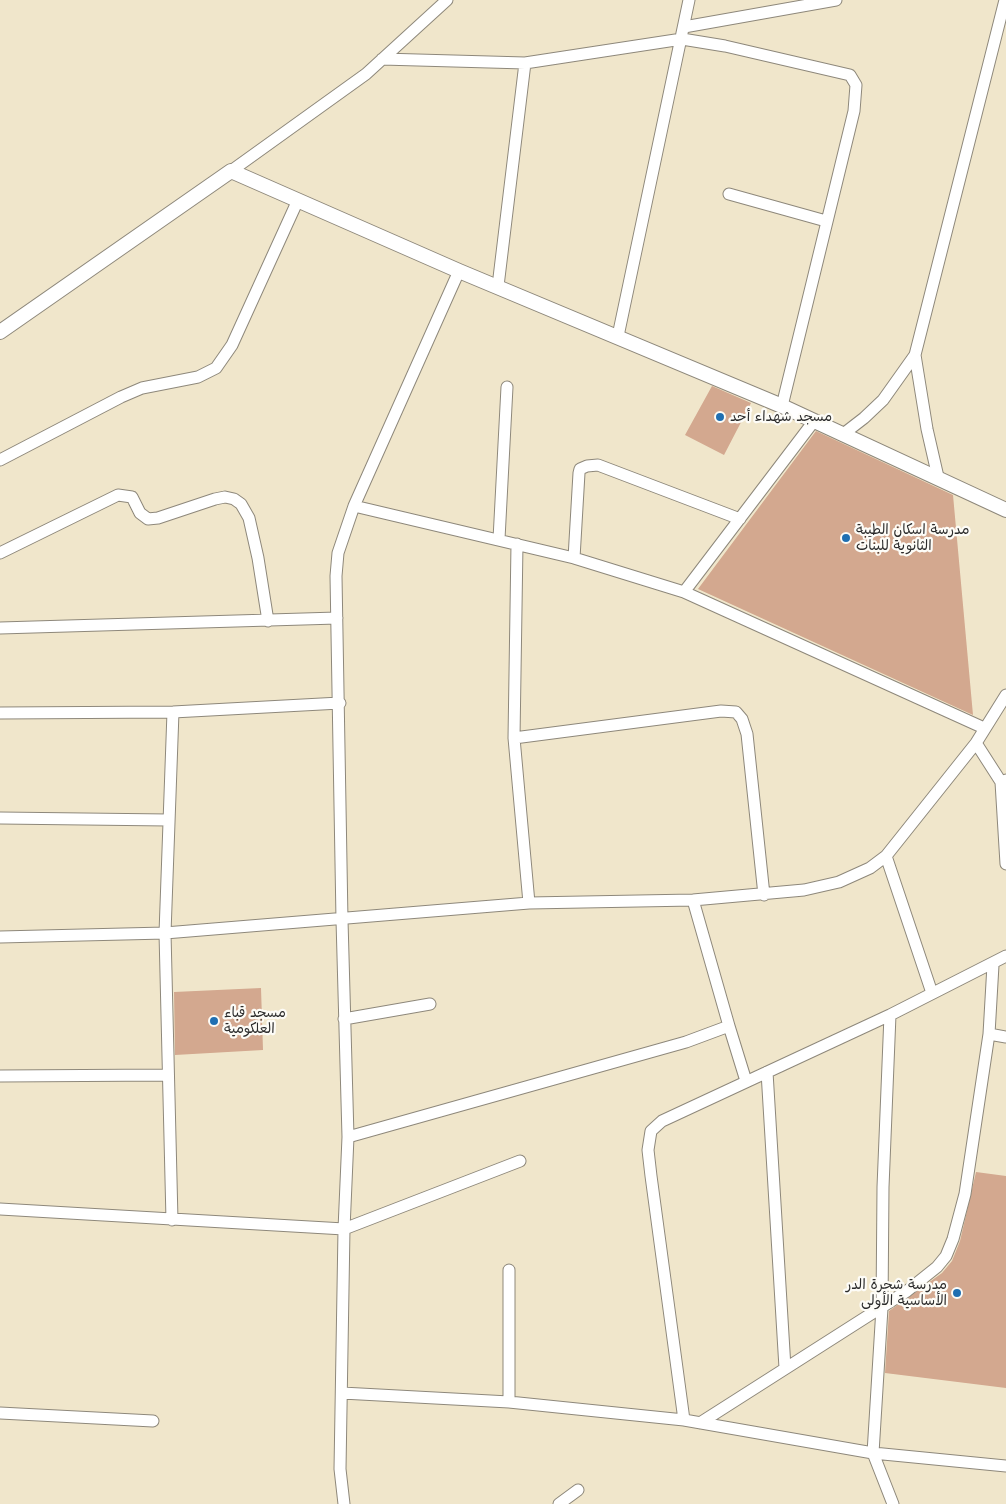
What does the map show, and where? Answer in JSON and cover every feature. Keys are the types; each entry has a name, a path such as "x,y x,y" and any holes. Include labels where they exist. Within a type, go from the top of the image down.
{"street":[{"path":"0,332 352,85 447,0"},
{"path":"618,336 689,0"},
{"path":"766,12 770,0"},
{"path":"382,59 525,63 683,33 766,12 836,0"},
{"path":"842,434 864,418 883,400 915,355 1005,0"},
{"path":"683,33 725,46 841,72 850,75 855,80 857,92 854,111 782,406"},
{"path":"498,286 525,63"},
{"path":"231,171 459,271 782,406 1006,510"},
{"path":"729,194 826,221"},
{"path":"0,460 120,397 142,388 198,377 216,368 232,345 298,200"},
{"path":"344,1504 340,1469 344,1229 348,1136 342,920 340,702 337,618 338,552 354,506 459,271"},
{"path":"915,355 927,429 938,477"},
{"path":"499,539 507,387"},
{"path":"684,592 814,421"},
{"path":"574,558 579,473 580,470 587,466 598,465 740,519"},
{"path":"0,553 118,495 132,497 140,514 148,518 158,518 215,499 225,497 234,499 241,504 249,518 258,558 268,621"},
{"path":"354,506 574,558 684,592 984,728"},
{"path":"516,544 514,738 529,903"},
{"path":"0,628 337,618"},
{"path":"0,937 165,933 342,920 454,908 529,903 692,900 804,890 839,882 870,868 886,856 976,743 1006,695"},
{"path":"0,713 173,712 340,702"},
{"path":"514,738 721,711 736,712 742,719 747,734 764,894"},
{"path":"172,1220 165,933 173,712"},
{"path":"976,743 1003,781 1006,864"},
{"path":"0,818 168,820"},
{"path":"886,856 932,993"},
{"path":"692,900 746,1081"},
{"path":"684,1420 651,1176 648,1140 651,1131 662,1121 890,1016 932,993 992,965 1006,956"},
{"path":"700,1423 882,1308 937,1267 946,1256 953,1240 964,1194 988,1034 992,965"},
{"path":"344,1019 430,1004"},
{"path":"890,1016 883,1187 882,1308 873,1453 893,1504"},
{"path":"348,1136 686,1042 729,1026"},
{"path":"988,1034 1006,1037"},
{"path":"767,1072 785,1368"},
{"path":"0,1076 168,1075"},
{"path":"0,1209 344,1229 520,1161"},
{"path":"509,1270 509,1402"},
{"path":"342,1393 509,1402 684,1420 873,1453 1006,1466"},
{"path":"0,1413 153,1421"},
{"path":"559,1504 578,1490"}],"building":[{"name":"مسجد شهداء أحد","path":"712,386 751,403 724,455 685,435"},
{"name":"مدرسة اسكان الطيبة الثانوية للبنات","path":"816,431 953,495 973,715 698,589"},
{"name":"مسجد قباء العلكومية","path":"261,988 263,1050 175,1055 174,992"},
{"name":"مدرسة شجرة الدر الأساسية الأولى","path":"976,1172 1006,1176 1006,1388 885,1373 889,1311 942,1273 952,1261 960,1241"}],"place":[{"name":"مسجد شهداء أحد","path":"720,417"},
{"name":"مدرسة اسكان الطيبة الثانوية للبنات","path":"846,538"},
{"name":"مسجد قباء العلكومية","path":"214,1021"},
{"name":"مدرسة شجرة الدر الأساسية الأولى","path":"957,1293"}]}
